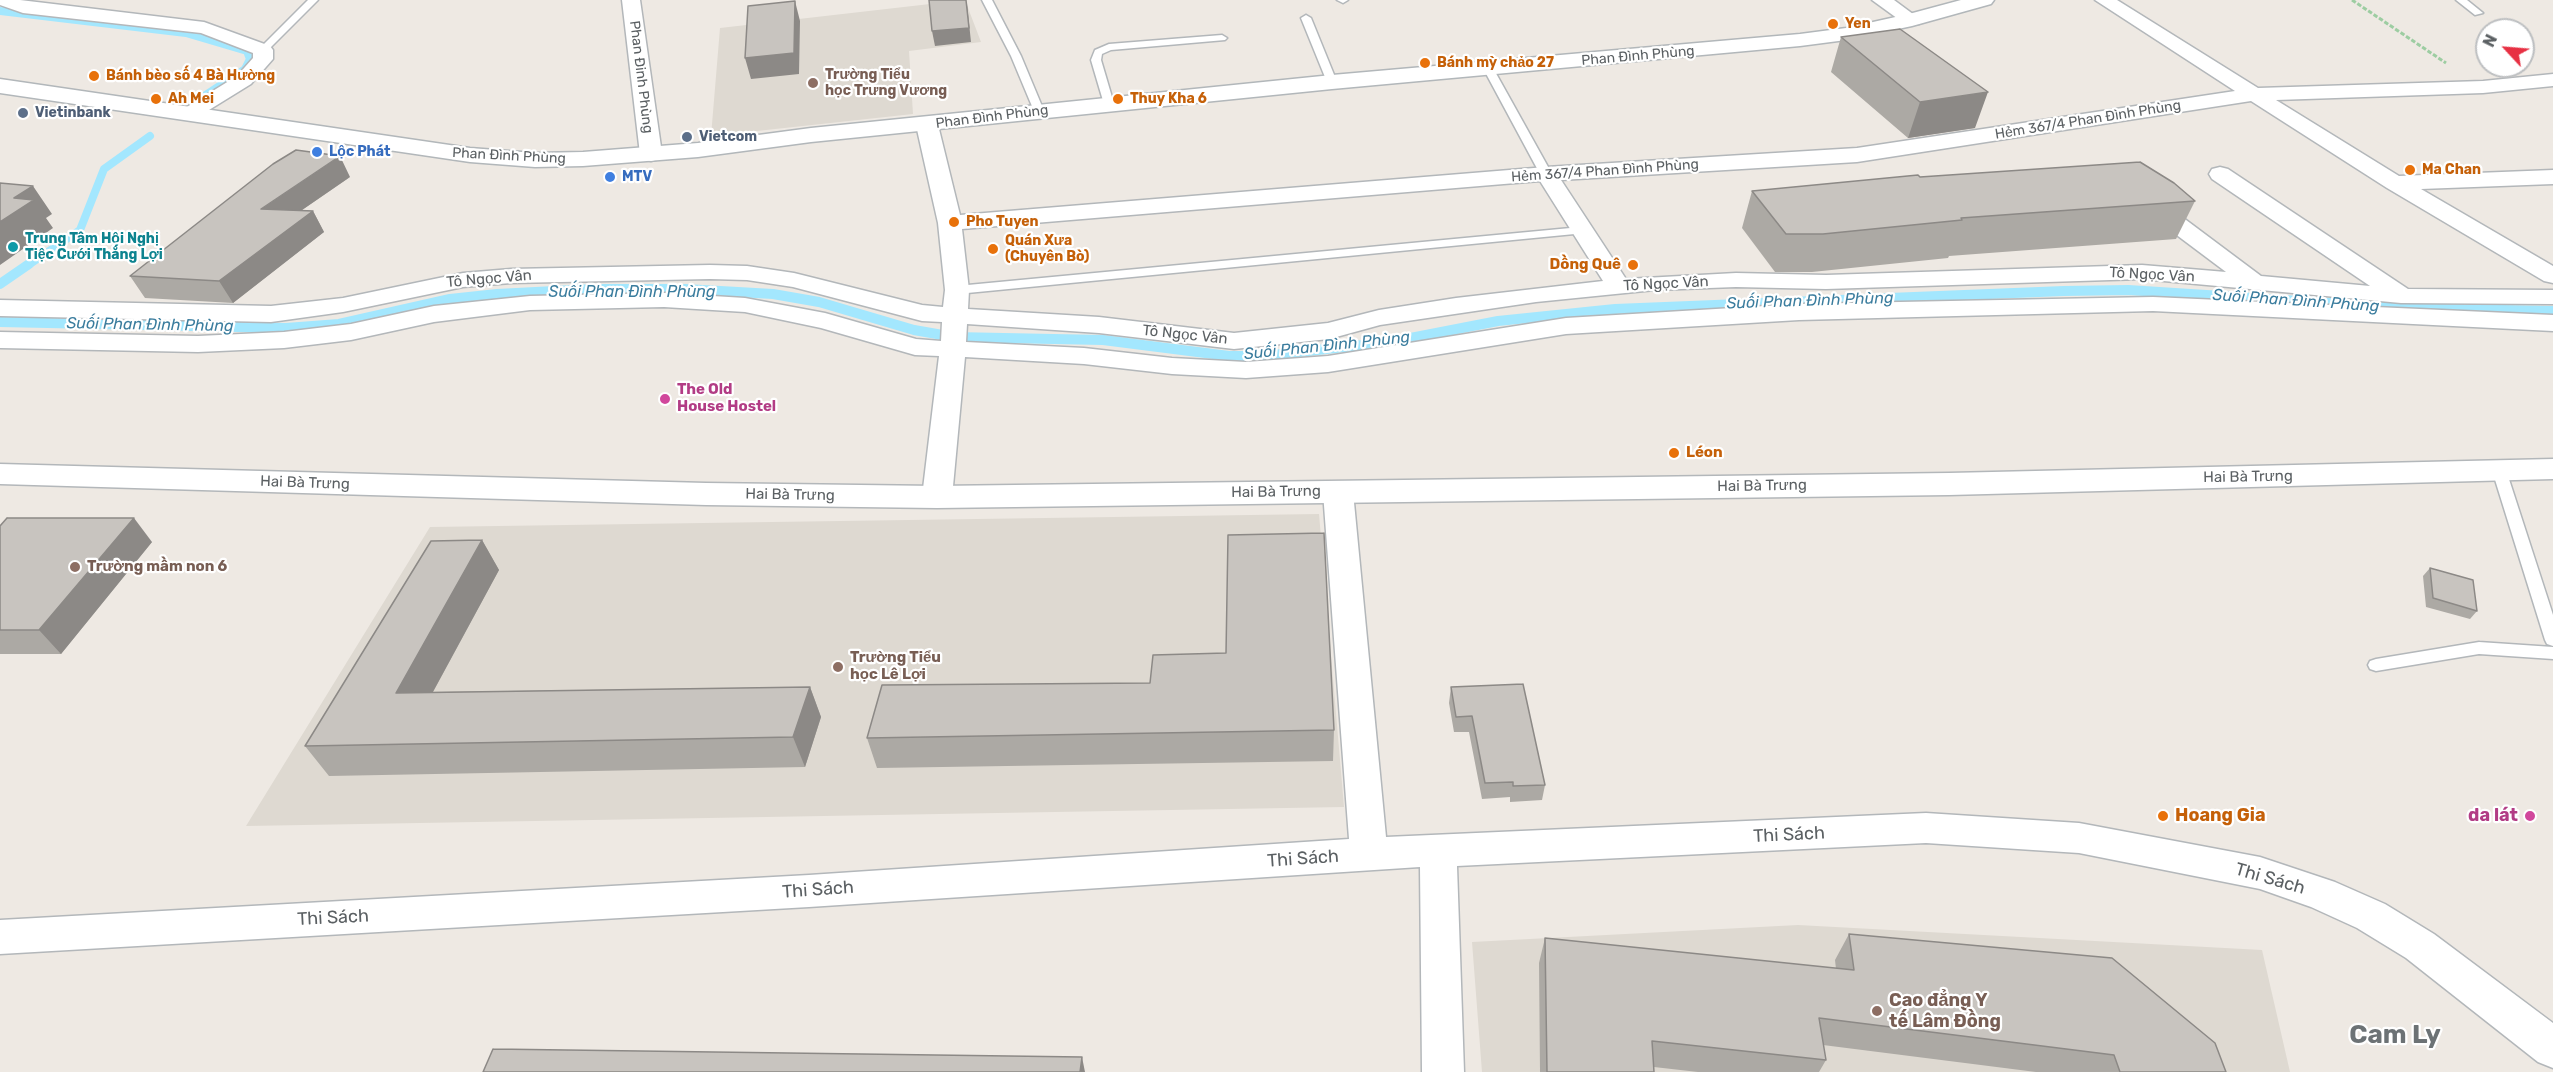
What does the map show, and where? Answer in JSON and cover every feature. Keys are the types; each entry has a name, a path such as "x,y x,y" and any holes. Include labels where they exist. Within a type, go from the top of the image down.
{"main road":[{"name":"Phan Đình Phùng","path":"0,86 470,155 535,160 651,154 1109,104 1800,40 1846,34 1912,20 1984,0"},
{"name":"Hai Bà Trưng","path":"0,474 706,495 937,497 1949,484 2553,469"}],"street":[{"path":"2,0 23,7 135,18 204,28 263,50 263,59 244,80 189,114"},
{"path":"135,18 150,0"},
{"name":"Phan Đinh Phùng","path":"631,0 651,154"},
{"path":"1881,0 1912,20"},
{"path":"2104,0 2257,94 2395,183 2553,276"},
{"path":"2257,94 2483,87 2553,80"},
{"name":"Hẻm 367/4 Phan Đình Phùng","path":"950,223 1546,174 1857,155 2257,94"},
{"path":"927,125 950,223 957,290 953,351 937,497"},
{"path":"1825,157 1847,178"},
{"path":"1546,174 1581,231 1619,286"},
{"path":"2220,174 2401,296"},
{"path":"2395,183 2553,177"},
{"path":"2136,195 2254,282"},
{"name":"Tô Ngọc Vân","path":"0,308 271,314 344,305 463,280 511,276 710,272 747,273 794,280 911,311 956,318 1100,325 1194,338 1234,340 1329,331 1379,318 1456,305 1619,286 1736,280 1827,282 2142,273 2401,296 2553,297"},
{"name":"Tô Ngọc Vân","path":"0,340 198,344 284,340 351,332 435,314 509,306 664,300 745,305 825,321 915,347 953,351 1084,356 1172,366 1246,370 1328,364 1566,326 1799,312 2153,304 2553,323"},
{"path":"1338,492 1369,854"},
{"name":"Thi Sách","path":"0,937 809,891 1369,854 1438,853 1926,828 2079,838 2260,873 2322,894 2371,916 2420,946 2553,1048"},
{"path":"1438,853 1443,1072"}],"lane":[{"path":"263,50 313,0"},
{"path":"987,0 1016,56 1039,111"},
{"path":"2461,0 2478,13"},
{"path":"1306,18 1332,82"},
{"path":"1109,104 1096,60 1098,52 1109,47 1222,38"},
{"path":"1488,68 1546,174"},
{"path":"957,290 1581,231"},
{"path":"2499,470 2553,640"},
{"path":"2376,665 2479,648 2553,653"}],"path":[{"path":"2352,0 2483,87"}],"shaded area":[{"name":"Trường Tiểu học Trưng Vương","path":"965,0 981,42 909,51 913,114 711,136 720,28"},
{"name":"Trường Tiểu học Lê Lợi","path":"1319,514 1344,807 246,826 430,527"},
{"name":"Cao đẳng Y tế Lâm Đồng","path":"1798,925 2262,950 2290,1072 1482,1072 1472,942"}],"building":[{"path":"929,0 966,0 969,28 932,31"},
{"path":"795,1 794,53 745,58 748,6"},
{"path":"1900,29 1988,92 1920,102 1841,37"},
{"path":"296,150 340,156 261,209 313,211 219,281 130,276 273,164"},
{"path":"2140,162 2174,183 2195,201 1961,218 1962,220 1823,234 1786,234 1752,191 1918,175 1920,177"},
{"path":"0,183 33,186 14,198 34,200 0,222"},
{"path":"7,518 134,518 39,630 0,630 0,526"},
{"path":"1324,533 1334,730 867,738 882,685 1150,683 1153,655 1226,653 1228,535"},
{"path":"482,540 396,693 810,687 793,737 305,746 431,541"},
{"path":"2430,568 2473,580 2477,611 2433,598"},
{"path":"1523,684 1545,785 1513,786 1513,782 1485,783 1472,716 1456,717 1451,687"},
{"path":"1849,934 2112,958 2215,1043 2226,1072 2120,1072 2114,1055 1819,1018 1826,1060 1652,1041 1654,1072 1547,1072 1545,938 1854,970"},
{"path":"493,1049 1082,1057 1080,1072 483,1072"}],"waterway":[{"path":"0,11 186,33 247,51 250,59 245,69 198,100"},
{"path":"27,266 80,230 104,169 150,136"},
{"path":"0,284 29,264"},
{"name":"Suối Phan Đình Phùng","path":"0,322 286,328 339,324 450,299 497,294 593,289 685,289 773,294 819,302 914,330 954,337 1103,340 1229,356 1263,356 1390,342 1498,321 1615,309 2064,291 2128,290 2410,308 2553,311"}],"place":[{"name":"Yen","path":"1833,24"},
{"name":"Bánh mỳ chảo 27","path":"1425,63"},
{"name":"Bánh bèo số 4 Bà Hường","path":"94,76"},
{"name":"Trường Tiểu học Trưng Vương","path":"813,83"},
{"name":"Ah Mei","path":"156,99"},
{"name":"Thuy Kha 6","path":"1118,99"},
{"name":"Vietinbank","path":"23,113"},
{"name":"Vietcom","path":"687,137"},
{"name":"Lộc Phát","path":"317,152"},
{"name":"Ma Chan","path":"2410,170"},
{"name":"MTV","path":"610,177"},
{"name":"Pho Tuyen","path":"954,222"},
{"name":"Trung Tâm Hội Nghị Tiệc Cưới Thắng Lợi","path":"13,247"},
{"name":"Quán Xưa (Chuyên Bò)","path":"993,249"},
{"name":"Dồng Quê","path":"1633,265"},
{"name":"The Old House Hostel","path":"665,399"},
{"name":"Léon","path":"1674,453"},
{"name":"Trường mầm non 6","path":"75,567"},
{"name":"Trường Tiểu học Lê Lợi","path":"838,667"},
{"name":"Hoang Gia","path":"2163,816"},
{"name":"da lát","path":"2530,816"},
{"name":"Cao đẳng Y tế Lâm Đồng","path":"1877,1011"}],"district":[{"name":"Cam Ly","path":"2395,1035"}]}
